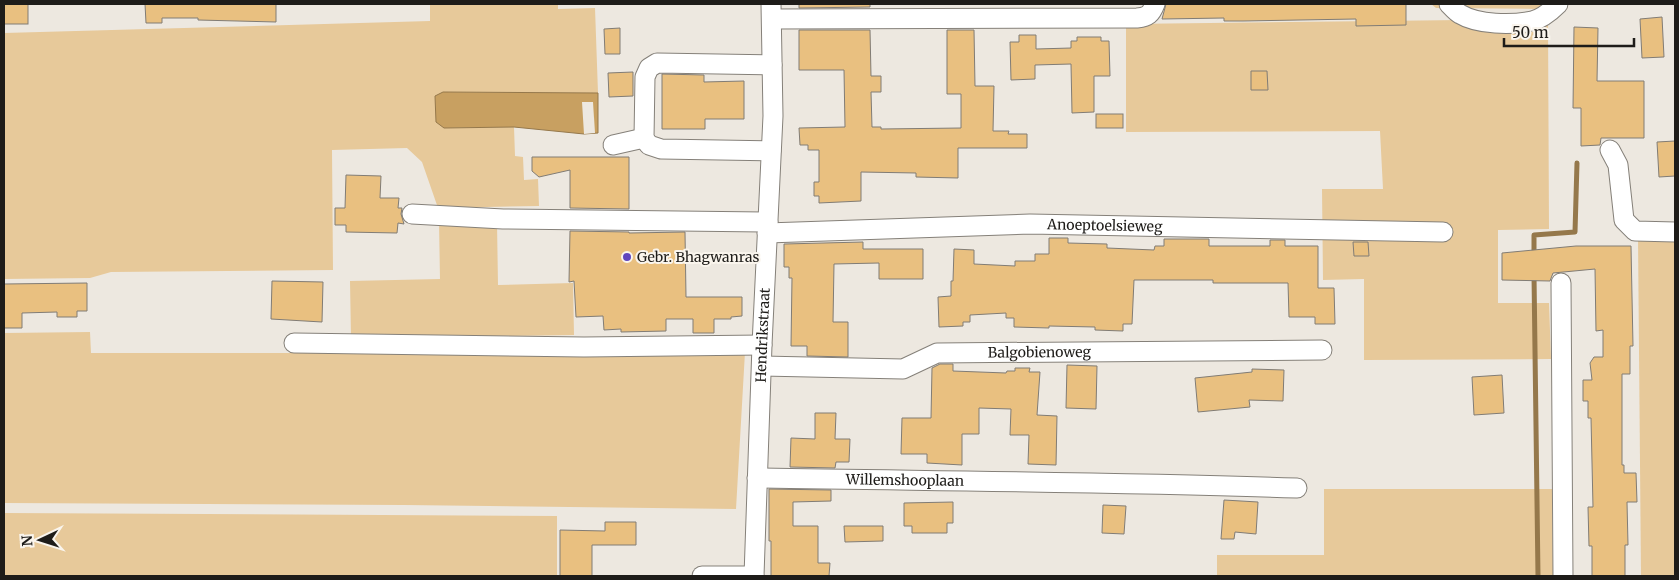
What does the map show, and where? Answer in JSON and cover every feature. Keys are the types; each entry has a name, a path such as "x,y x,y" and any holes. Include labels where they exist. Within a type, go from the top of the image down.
{"street":[{"path":"771,12 1145,18 1151,13 1155,4"},
{"path":"1449,4 1460,14 1480,22 1534,20 1558,4"},
{"name":"Hendrikstraat","path":"754,576 762,345 773,116 771,12"},
{"path":"771,151 661,149 649,145 644,138 645,77 649,68 657,63 772,65"},
{"path":"613,145 644,138"},
{"path":"1610,150 1618,165 1624,220 1635,231 1675,232"},
{"name":"Anoeptoelsieweg","path":"412,214 503,219 767,227 1030,224 1443,232"},
{"path":"1561,283 1563,576"},
{"path":"294,343 584,347 762,345"},
{"name":"Balgobienoweg","path":"762,366 903,369 937,353 1322,350"},
{"name":"Willemshooplaan","path":"757,478 1052,484 1171,484 1297,488"},
{"path":"702,576 754,576"}],"shaded area":[{"path":"430,4 558,4 558,9 595,8 598,93 444,92 444,128 514,127 515,156 523,157 524,180 538,179 539,206 438,208 422,162 407,148 332,150 333,270 111,272 90,278 4,279 4,33 430,21"},
{"path":"1431,4 1544,4 1543,9 1436,8"},
{"path":"1548,19 1549,229 1498,230 1498,303 1549,303 1551,359 1364,360 1364,279 1323,280 1322,189 1383,189 1380,131 1126,132 1126,24"},
{"path":"443,92 598,93 598,133 584,134 514,127 444,128 436,122 435,96"},
{"path":"439,221 497,223 498,285 573,283 574,335 351,338 350,281 440,279"},
{"path":"1638,238 1675,239 1675,576 1641,576"},
{"path":"90,332 91,353 324,353 327,347 745,352 736,509 4,503 4,333"},
{"path":"1324,489 1552,489 1553,576 1217,576 1217,555 1324,555"},
{"path":"4,513 557,516 557,576 4,576"}],"pier":[{"path":"582,102 593,102 595,133 584,134"}],"building":[{"path":"4,4 28,4 28,24 4,24"},
{"path":"145,4 276,4 276,22 162,18 162,23 146,23"},
{"path":"799,4 870,4 870,7 799,8"},
{"path":"1166,4 1406,4 1406,25 1356,26 1356,19 1224,21 1224,18 1162,19"},
{"path":"1662,17 1664,57 1642,58 1640,19"},
{"path":"1574,27 1598,28 1597,81 1644,81 1644,138 1601,138 1600,145 1581,146 1581,108 1573,108"},
{"path":"620,28 620,54 605,54 604,29"},
{"path":"799,30 870,30 871,76 881,76 881,92 871,92 872,127 881,127 881,129 961,128 961,94 947,94 947,30 974,30 975,86 994,86 993,131 1009,131 1008,134 1027,134 1027,148 958,148 958,178 916,177 916,173 861,172 861,201 819,203 819,196 814,196 814,182 819,182 819,150 808,150 808,145 800,145 799,128 845,127 844,70 799,70"},
{"path":"1019,35 1036,35 1036,49 1071,48 1071,41 1077,41 1077,37 1101,37 1101,41 1109,41 1110,76 1094,76 1094,112 1072,113 1071,64 1035,65 1035,79 1011,80 1010,42 1019,42"},
{"path":"1251,71 1267,71 1268,90 1251,90"},
{"path":"633,72 633,96 609,97 608,73"},
{"path":"662,74 704,75 704,82 744,81 744,119 705,119 705,129 662,129"},
{"path":"1096,114 1123,114 1123,128 1096,128"},
{"path":"1675,141 1675,176 1659,177 1657,142"},
{"path":"532,157 629,157 629,209 570,208 570,170 539,177 532,171"},
{"path":"346,175 381,176 380,198 399,198 398,208 402,208 401,214 404,224 398,223 397,233 346,232 346,225 335,225 335,208 345,208"},
{"path":"570,231 685,232 686,297 742,297 742,316 731,317 731,319 714,319 714,333 693,333 693,319 666,319 666,331 621,332 621,329 604,330 603,316 576,317 574,281 569,282"},
{"path":"1049,238 1068,238 1068,243 1107,244 1107,248 1154,250 1155,246 1164,246 1164,239 1209,239 1209,246 1270,246 1270,240 1285,240 1285,246 1318,246 1318,288 1334,288 1335,324 1315,324 1315,317 1289,317 1288,283 1213,283 1213,280 1134,280 1132,324 1123,324 1123,331 1095,330 1095,327 1014,327 1014,318 1006,318 1006,313 970,315 970,322 963,322 963,326 939,327 938,297 951,296 954,249 974,250 974,264 1015,266 1015,261 1035,261 1035,254 1049,254"},
{"path":"863,242 863,249 923,249 923,279 879,279 879,263 834,264 833,322 848,322 848,357 807,356 807,346 791,346 792,278 789,278 789,267 784,267 784,244"},
{"path":"1353,242 1368,242 1369,256 1354,256"},
{"path":"1576,246 1631,246 1633,346 1630,346 1630,374 1622,374 1622,465 1624,465 1624,473 1636,473 1637,502 1627,502 1628,545 1625,545 1625,576 1592,576 1592,546 1589,546 1588,507 1593,507 1591,418 1588,418 1588,401 1583,401 1583,380 1592,380 1590,363 1594,357 1603,357 1603,330 1596,331 1595,269 1553,273 1550,281 1502,280 1502,253"},
{"path":"272,281 323,282 322,322 271,319"},
{"path":"87,283 87,311 77,311 77,317 57,317 57,312 22,313 22,328 4,328 4,284"},
{"path":"940,364 953,364 953,371 1006,373 1007,371 1015,371 1015,368 1030,368 1029,372 1040,372 1037,415 1057,416 1056,465 1028,464 1029,435 1010,435 1011,409 979,408 979,434 962,434 962,465 927,463 927,454 901,454 902,418 931,418 932,368"},
{"path":"1067,365 1097,366 1096,409 1066,408"},
{"path":"1252,369 1284,370 1283,401 1249,400 1250,407 1198,412 1195,378 1252,372"},
{"path":"1502,375 1504,413 1474,415 1472,377"},
{"path":"815,413 836,413 835,439 850,439 849,462 836,462 835,468 790,467 791,438 815,439"},
{"path":"769,489 831,490 831,501 793,502 793,526 818,526 818,563 830,563 829,576 771,576"},
{"path":"1224,500 1258,502 1256,534 1235,532 1234,539 1221,539"},
{"path":"953,502 953,523 947,523 947,533 912,533 912,526 904,526 904,503"},
{"path":"1103,505 1126,506 1124,534 1102,533"},
{"path":"605,522 636,522 636,545 592,545 592,576 560,576 560,530 605,531"},
{"path":"844,526 883,526 883,541 845,542"}],"waterway":[{"path":"1534,257 1534,235 1575,232 1577,163"},
{"path":"1534,275 1538,576"}],"place":[{"name":"Gebr. Bhagwanras","path":"627,257"}]}
